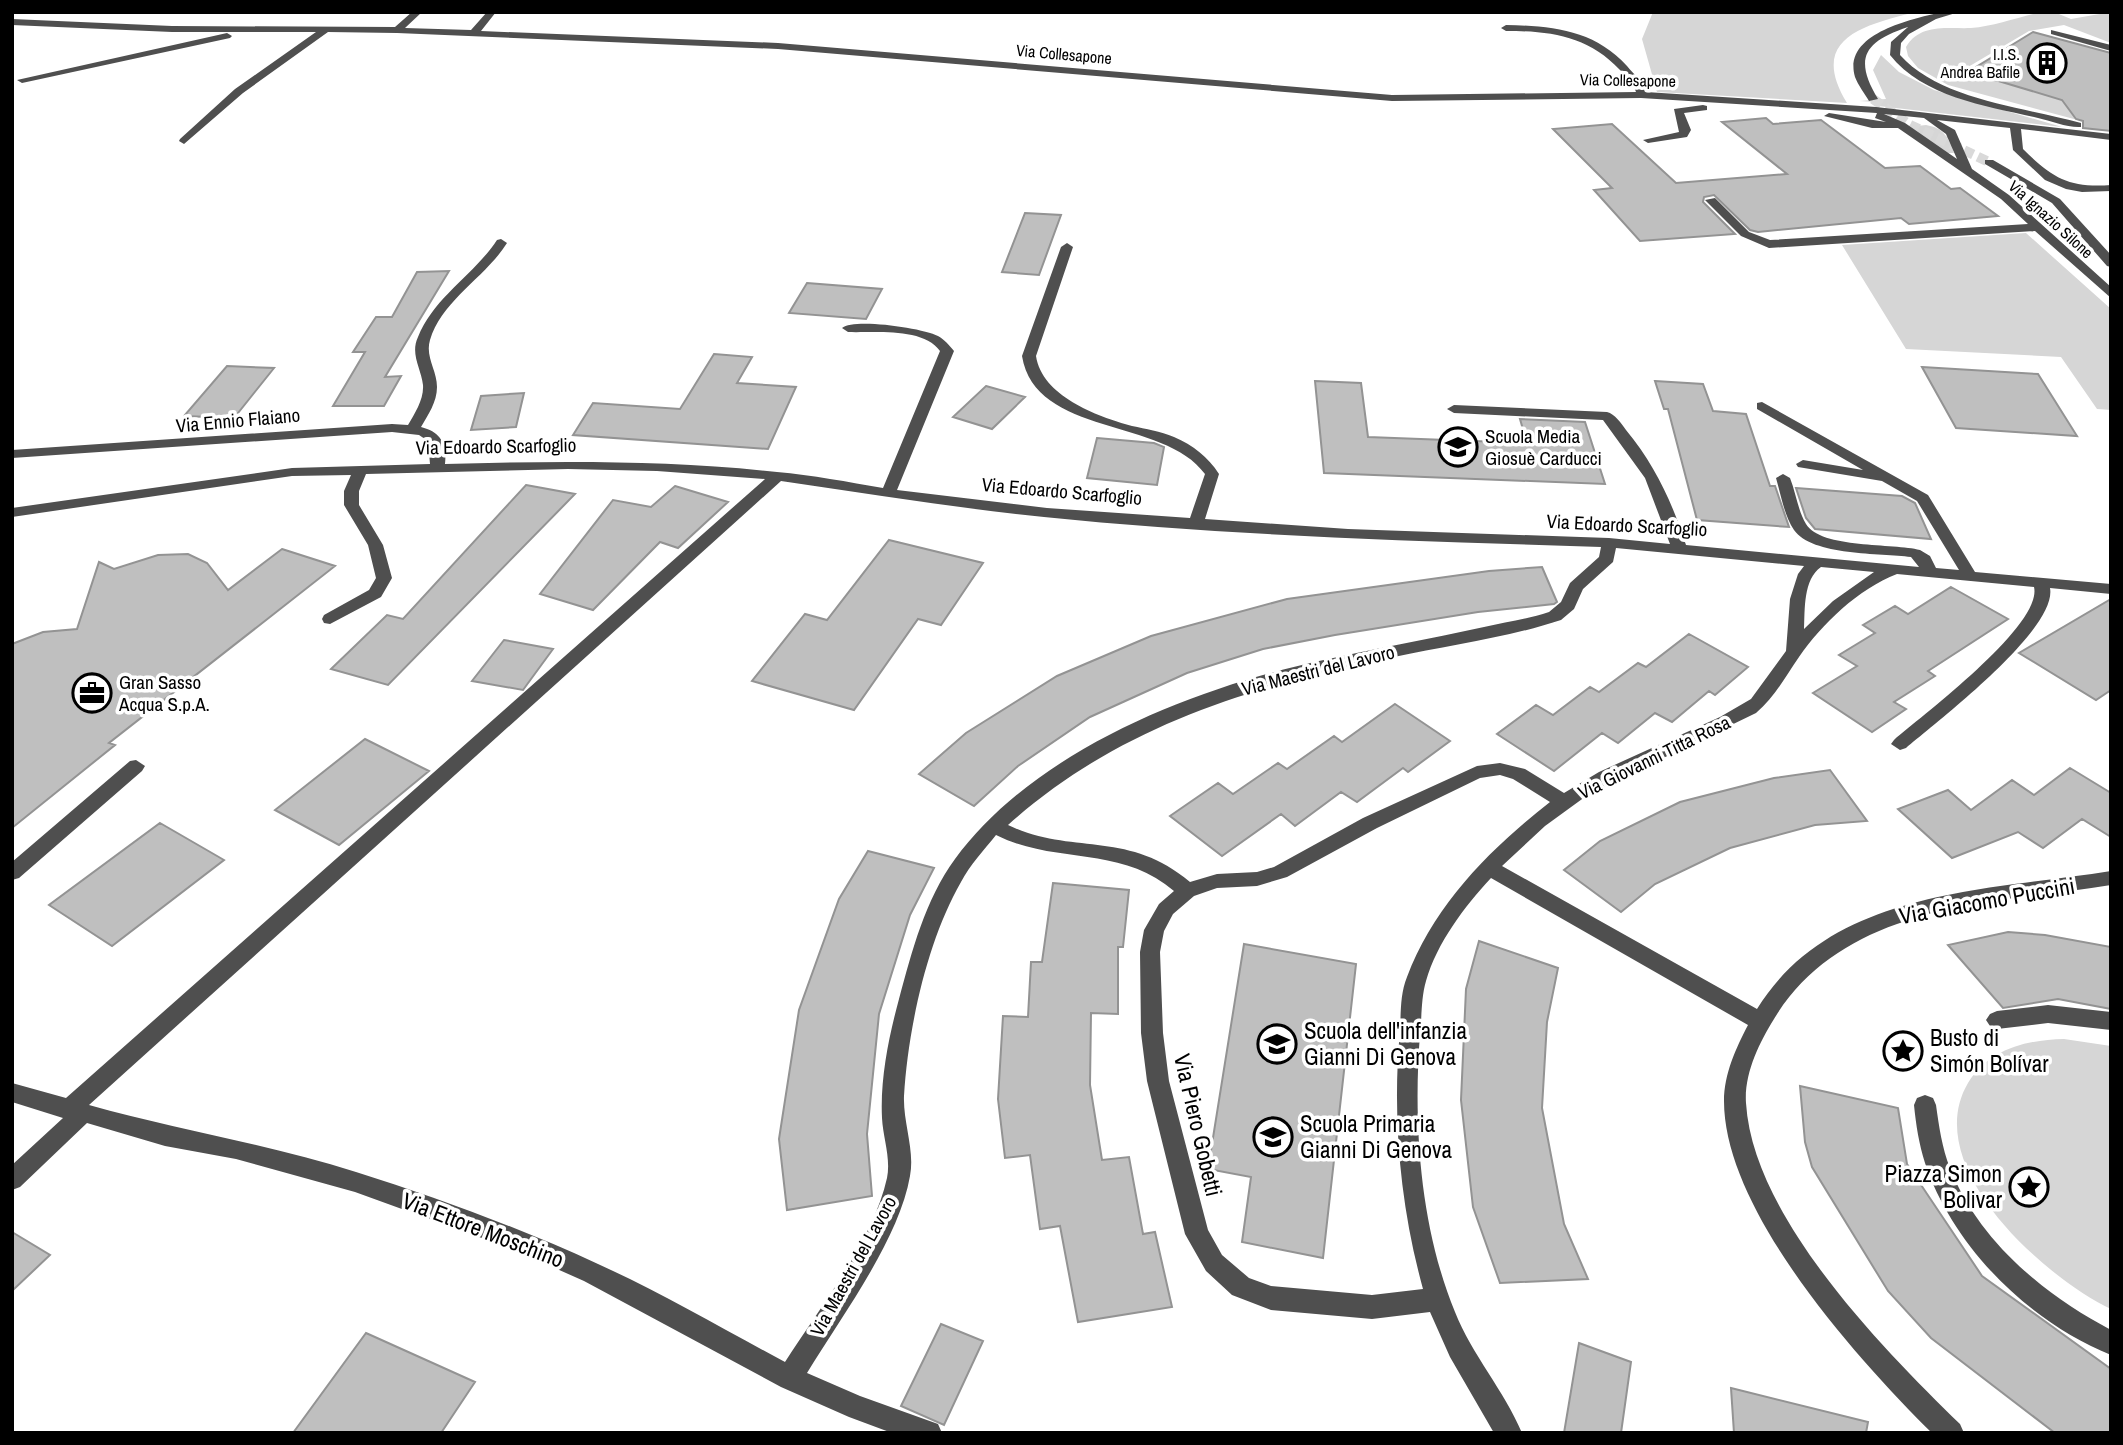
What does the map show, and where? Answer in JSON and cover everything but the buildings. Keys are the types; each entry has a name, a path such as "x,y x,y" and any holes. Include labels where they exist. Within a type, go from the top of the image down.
{"street":[{"path":"397,30 418,12"},
{"path":"474,33 492,12"},
{"path":"1873,99 1859,76 1858,64 1863,50 1884,33 1955,12"},
{"path":"1932,18 1902,36 1895,46 1897,59 1913,73 1947,89 2072,124 2092,135"},
{"name":"Via Collesapone","path":"12,22 397,30 778,46 1392,98 1641,95 1855,108 2111,137"},
{"path":"1506,28 1556,29 1589,39 1611,53 1638,80 1641,95"},
{"path":"22,80 253,29"},
{"path":"184,141 239,91 325,30"},
{"path":"2054,32 2111,48"},
{"path":"1648,140 1686,133 1677,114 1688,108 1805,113 1880,126 1901,125 1905,118 1916,114 1946,128 1954,138 1968,170"},
{"name":"Via Ignazio Silone","path":"1855,108 1901,125 1968,170 2005,197 2111,294"},
{"path":"1946,128 1950,121 1961,119"},
{"path":"2015,126 2018,149 2060,186 2084,191 2111,188"},
{"name":"Via Ignazio Silone","path":"1989,162 2056,201 2111,263"},
{"path":"1711,200 1745,234 1774,244 2038,227"},
{"path":"437,467 439,443 432,436 413,430 427,403 430,386 421,352 424,337 452,294 491,259 501,243"},
{"path":"1067,247 1029,356 1031,372 1044,389 1076,407 1125,428 1161,436 1202,461 1212,474 1196,523"},
{"path":"848,328 925,335 941,341 947,351 888,493"},
{"path":"1762,406 1892,480 1930,505 1970,576"},
{"path":"1454,409 1607,416 1652,472 1663,496 1679,548"},
{"name":"Via Ennio Flaiano","path":"12,454 365,428 413,430"},
{"path":"1803,464 1892,480"},
{"name":"Via Edoardo Scarfoglio","path":"12,513 244,477 437,467 638,466 778,476 1047,513 1348,534 1609,543 2111,589"},
{"path":"330,619 375,593 384,578 378,551 349,504 351,490 361,470"},
{"path":"12,1180 75,1112 778,476"},
{"path":"1783,478 1801,528 1808,535 1828,543 1915,553 1924,559 1930,573"},
{"name":"Via Maestri del Lavoro","path":"790,1378 870,1244 893,1196 899,1168 893,1109 897,1065 913,986 930,931 947,891 970,852 994,826 1041,788 1084,760 1131,734 1206,701 1301,671 1555,616 1568,606 1581,581 1608,559 1609,543"},
{"path":"1773,556 1791,567 1800,585"},
{"path":"1800,585 1805,570 1822,561"},
{"path":"1841,563 1851,569 1857,579 1849,598"},
{"name":"Via Giovanni Titta Rosa","path":"1509,1433 1479,1383 1437,1299 1423,1237 1407,1134 1408,1047 1416,980 1437,932 1489,868 1530,828 1564,802 1608,776 1750,709 1768,693 1794,650 1875,577 1895,570"},
{"path":"1900,744 1979,675 2015,638 2042,604 2044,593 2040,582"},
{"name":"Via Giovanni Titta Rosa","path":"1794,650 1800,585"},
{"path":"12,873 136,766"},
{"name":"Via Piero Gobetti","path":"1437,1299 1372,1307 1271,1298 1233,1281 1205,1249 1197,1234 1158,1081 1152,1033 1150,952 1154,930 1166,909 1187,891 1217,881 1257,879 1280,872 1370,823 1485,770 1519,774 1564,802"},
{"path":"994,826 1018,839 1112,851 1140,858 1167,872 1187,891"},
{"path":"1489,868 1760,1022"},
{"name":"Via Giacomo Puccini","path":"1951,1433 1900,1382 1833,1304 1761,1192 1737,1126 1735,1102 1745,1056 1760,1022 1795,973 1812,958 1866,927 1932,906 2111,878"},
{"path":"1997,1020 2048,1014 2111,1021"},
{"name":"Via Ettore Moschino","path":"12,1092 165,1136 236,1149 355,1182 518,1240 592,1273 790,1378 858,1408 929,1433"},
{"path":"1925,1105 1929,1138 1939,1172 1953,1201 1974,1232 2029,1289 2063,1314 2111,1343"}],"shaded area":[{"path":"1653,12 1912,13 1858,31 1845,40 1837,51 1834,65 1837,82 1847,103 1657,92 1642,39"},
{"path":"2041,12 2054,12 2071,19 2111,12 2111,43 2064,25 2029,31 1963,70 2111,115 2111,129 1948,85 1918,68 1908,56 1906,47 1912,39 1927,31 1980,27"},
{"path":"1881,55 1899,72 1934,90 2062,127 1878,106 1876,102 1859,101 1886,99 1873,70"},
{"path":"1917,126 1937,128 1944,134 1954,153 1946,153 1914,130"},
{"path":"2026,233 2111,309 2111,410 2097,409 2061,357 1906,349 1842,245"},
{"name":"Piazza Simon Bolivar","path":"2064,1039 2111,1046 2111,1309 2084,1294 2024,1246 1996,1216 1974,1183 1960,1149 1957,1115 1968,1083 1977,1071 1998,1054 2022,1044"}],"tunnel":[{"path":"1873,99 1910,125 1989,162"}],"place":[{"name":"I.I.S. Andrea Bafile","path":"2047,63"},
{"name":"Scuola Media Giosuè Carducci","path":"1458,447"},
{"name":"Gran Sasso Acqua S.p.A.","path":"92,693"},
{"name":"Scuola dell'infanzia Gianni Di Genova","path":"1277,1044"},
{"name":"Busto di Simón Bolívar","path":"1903,1051"},
{"name":"Scuola Primaria Gianni Di Genova","path":"1273,1137"},
{"name":"Piazza Simon Bolivar","path":"2029,1187"}]}
